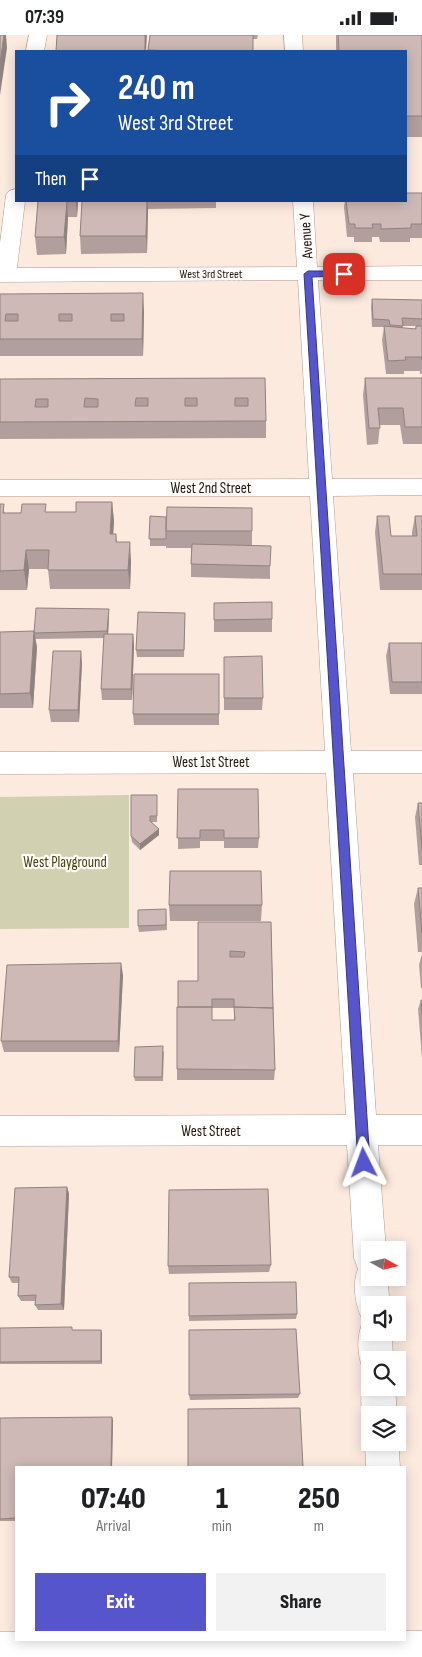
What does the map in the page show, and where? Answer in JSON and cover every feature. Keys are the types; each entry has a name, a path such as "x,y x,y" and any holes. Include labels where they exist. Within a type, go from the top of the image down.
{"street":[{"path":"35,50 38,35"},
{"path":"293,35 294,50"},
{"path":"3,275 15,201"},
{"name":"Avenue Y","path":"303,202 369,1241"},
{"name":"West 3rd Street","path":"3,275 422,273"},
{"name":"West 2nd Street","path":"0,488 422,487"},
{"name":"West 1st Street","path":"0,763 422,762"},
{"name":"West Street","path":"0,1131 422,1130"},
{"path":"382,1451 383,1466"},
{"path":"0,1651 402,1649"}],"green space":[{"name":"West Playground","path":"129,795 129,928 0,929 0,797"}],"building":[{"path":"0,35 4,35 0,63"},
{"path":"57,35 145,35 145,50 56,50"},
{"path":"150,35 253,35 253,50 148,50"},
{"path":"338,35 422,35 422,116 407,116 407,50 339,50"},
{"path":"407,193 422,193 422,224 411,224 411,228 381,229 381,224 372,224 373,228 355,228 355,224 349,224 346,202 407,202"},
{"path":"38,202 67,202 64,237 35,237"},
{"path":"82,202 147,202 146,236 80,236"},
{"path":"143,293 142,339 0,339 0,294","holes":["6,314 18,314 18,321 5,321","59,314 72,314 72,321 59,321","111,314 124,314 124,321 111,321"]},
{"path":"372,299 422,300 422,319 402,318 403,326 390,325 389,320 373,319"},
{"path":"384,326 416,329 416,326 422,326 422,357 405,357 406,360 388,361"},
{"path":"265,378 266,421 0,422 0,379","holes":["85,398 98,399 98,407 84,407","136,398 148,398 148,406 135,406","185,398 197,398 197,406 185,406","235,398 248,398 248,406 235,406","36,399 48,399 48,407 35,407"]},
{"path":"365,378 422,378 422,427 405,427 403,408 378,408 380,428 369,428"},
{"path":"76,502 112,502 110,534 116,534 116,542 130,542 128,570 48,570 49,550 26,550 24,570 0,571 0,504 4,504 3,513 21,513 22,504 46,504 45,512 76,512"},
{"path":"167,507 252,508 252,531 166,531"},
{"path":"150,516 166,517 166,539 149,539"},
{"path":"377,516 389,516 391,536 417,536 415,516 422,516 422,574 383,574"},
{"path":"192,544 271,546 270,566 191,564"},
{"path":"272,602 272,619 214,620 214,603"},
{"path":"36,608 109,609 107,631 34,633"},
{"path":"138,612 185,613 184,650 136,650"},
{"path":"34,631 30,693 0,694 0,632"},
{"path":"104,634 133,634 131,689 101,689"},
{"path":"389,643 422,643 422,682 392,682"},
{"path":"53,651 81,651 78,710 49,710"},
{"path":"262,656 263,698 224,698 224,657"},
{"path":"134,674 219,674 219,714 133,714"},
{"path":"178,789 258,789 259,838 224,838 224,830 200,830 200,838 177,838"},
{"path":"131,795 157,795 157,816 150,816 150,821 159,829 140,844 131,836"},
{"path":"418,803 422,803 422,848"},
{"path":"170,871 261,871 262,905 169,905"},
{"path":"418,888 422,888 422,933"},
{"path":"166,909 166,925 138,926 138,910"},
{"path":"198,922 271,922 273,1008 234,1007 234,999 212,999 212,1007 178,1007 178,981 198,981","holes":["230,951 245,952 244,957 230,957"]},
{"path":"121,963 118,1041 1,1041 7,965"},
{"path":"177,1007 212,1007 212,1020 235,1020 234,1007 273,1008 275,1070 177,1069"},
{"path":"163,1046 162,1077 134,1077 135,1047"},
{"path":"67,1187 61,1304 35,1305 36,1295 18,1296 19,1277 9,1277 15,1188"},
{"path":"268,1189 271,1265 168,1266 169,1190"},
{"path":"296,1282 297,1314 189,1316 189,1283"},
{"path":"72,1327 72,1330 101,1330 101,1361 0,1362 0,1328"},
{"path":"296,1329 300,1394 189,1395 189,1330"},
{"path":"300,1408 303,1466 188,1466 188,1409"},
{"path":"112,1417 111,1466 15,1466 15,1518 0,1519 0,1418"}],"route":[{"path":"344,274 308,274 364,1163"}]}
